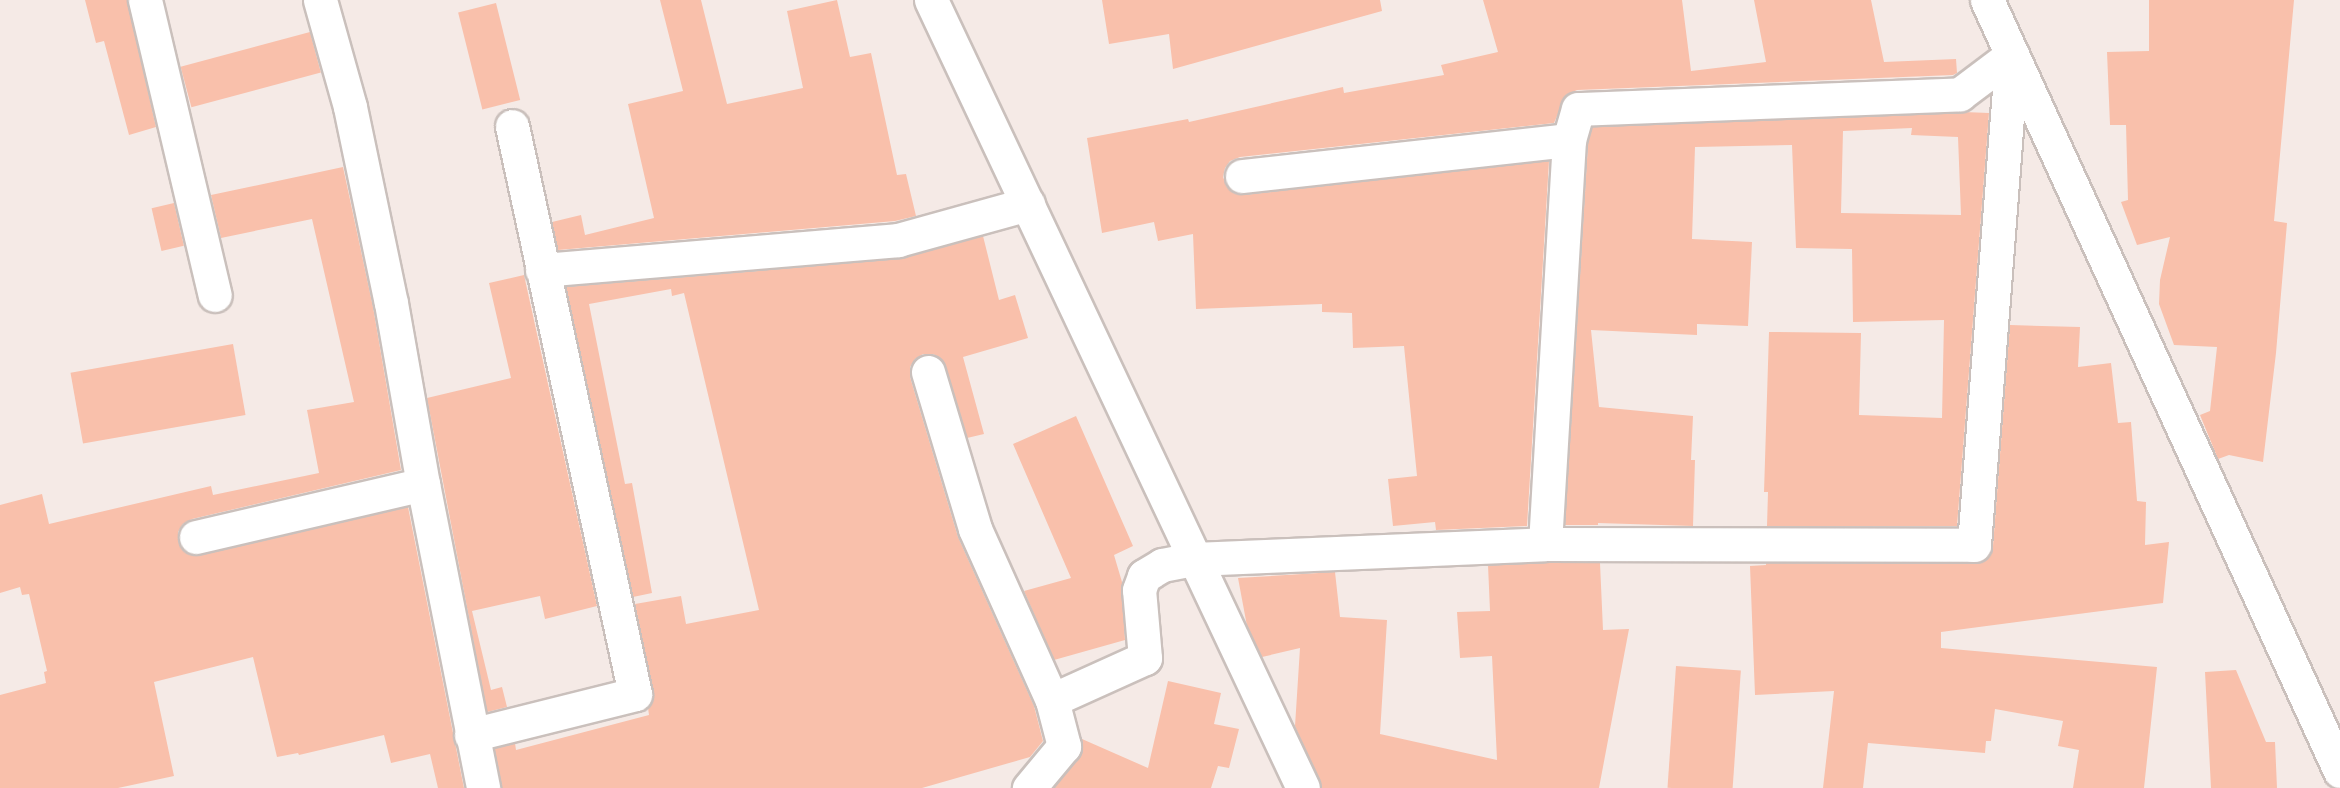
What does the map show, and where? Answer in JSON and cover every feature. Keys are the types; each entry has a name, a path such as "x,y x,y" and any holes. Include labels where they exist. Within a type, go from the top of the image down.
{"street":[{"path":"145,0 215,295"},
{"path":"320,0 350,107 483,788"},
{"path":"931,0 1304,788"},
{"path":"1987,0 2340,771"},
{"path":"1545,544 1569,140 1578,109 1960,94 2012,54"},
{"path":"1052,700 1145,658 1139,590 1144,576 1162,565 1194,559 1545,544 1974,545 2012,54"},
{"path":"471,735 635,694 512,126"},
{"path":"1242,176 1569,140"},
{"path":"542,270 898,240 1028,204"},
{"path":"928,372 975,529 1052,700 1064,746 1029,788"},
{"path":"196,537 423,484"}],"building":[{"path":"85,0 127,0 156,127 129,135 104,41 96,43"},
{"path":"660,0 701,0 727,104 803,88 787,11 837,0 850,57 871,53 897,175 906,174 916,216 895,221 558,250 552,222 581,215 585,235 654,218 628,104 683,91"},
{"path":"1102,0 1380,0 1382,11 1173,69 1169,34 1109,44"},
{"path":"1483,0 1682,0 1691,71 1766,62 1754,0 1871,0 1884,62 1956,59 1957,73 1953,75 1577,90 1566,95 1554,123 1240,157 1230,161 1223,177 1227,187 1234,193 1244,195 1549,161 1527,526 1436,530 1435,522 1393,526 1388,479 1417,476 1404,346 1353,348 1352,313 1322,312 1322,304 1196,309 1193,234 1158,241 1154,222 1102,233 1087,138 1188,119 1189,122 1343,87 1344,93 1444,75 1441,65 1498,52"},
{"path":"2149,0 2294,0 2274,221 2287,223 2276,353 2263,462 2229,455 2218,459 2200,415 2210,411 2217,347 2174,345 2159,304 2160,280 2170,237 2137,245 2121,202 2128,200 2126,125 2110,125 2107,52 2149,51"},
{"path":"496,3 520,100 482,109 458,12"},
{"path":"310,32 321,73 191,107 181,67"},
{"path":"1964,112 1989,113 1957,526 1767,526 1768,492 1764,492 1769,332 1861,333 1859,415 1942,418 1944,320 1853,322 1852,249 1796,248 1792,145 1695,147 1692,239 1752,242 1748,326 1697,324 1697,335 1591,330 1599,407 1693,416 1691,460 1695,460 1693,526 1598,523 1598,525 1565,525 1588,143 1592,127","holes":["1912,128 1911,135 1958,137 1961,215 1841,213 1843,131"]},
{"path":"343,167 373,307 401,470 192,519 183,524 178,532 178,541 183,550 191,555 200,555 408,507 464,788 438,788 430,754 391,763 384,735 299,755 298,753 277,757 253,657 154,682 174,776 118,788 0,788 0,695 46,683 44,672 47,671 29,594 22,595 20,587 0,593 0,505 42,494 49,524 211,486 213,495 319,473 307,410 354,402 312,219 221,238 211,195"},
{"path":"174,203 184,246 161,251 152,208"},
{"path":"983,236 999,300 1015,295 1028,338 963,357 984,434 967,438 946,367 940,358 933,354 923,354 915,359 910,367 910,377 958,537 1034,706 1043,741 1030,757 922,788 501,788 494,748 515,743 516,750 649,715 648,708 653,700 653,690 635,604 681,596 686,624 759,610 684,293 672,296 671,289 589,304 625,484 632,483 652,593 633,597 566,287 900,259"},
{"path":"524,275 597,606 545,619 540,596 472,611 491,690 502,687 507,707 487,712 427,398 511,378 489,283"},
{"path":"2010,325 2080,327 2078,367 2111,363 2118,423 2131,422 2137,501 2146,502 2145,545 2169,542 2163,603 1941,632 1941,648 2157,667 2144,788 2073,788 2079,750 2058,746 2063,721 1995,709 1991,741 1986,741 1985,753 1868,743 1863,788 1823,788 1834,691 1755,695 1750,566 1766,565 1766,563 1974,564 1982,562 1989,556 1993,546"},
{"path":"233,344 246,415 83,444 71,373"},
{"path":"1076,416 1133,546 1114,555 1122,582 1125,640 1054,660 1024,591 1071,578 1013,444"},
{"path":"1600,563 1603,630 1629,629 1599,788 1321,788 1295,726 1300,648 1262,657 1247,626 1238,578 1335,572 1340,617 1387,620 1380,734 1497,760 1492,656 1460,658 1457,612 1490,611 1488,565"},
{"path":"1676,666 1741,671 1733,788 1667,788"},
{"path":"2236,670 2266,742 2275,742 2277,788 2211,788 2205,672"},
{"path":"1168,681 1221,693 1214,724 1239,729 1229,768 1218,766 1211,788 1053,788 1079,758 1082,739 1148,768"}]}
